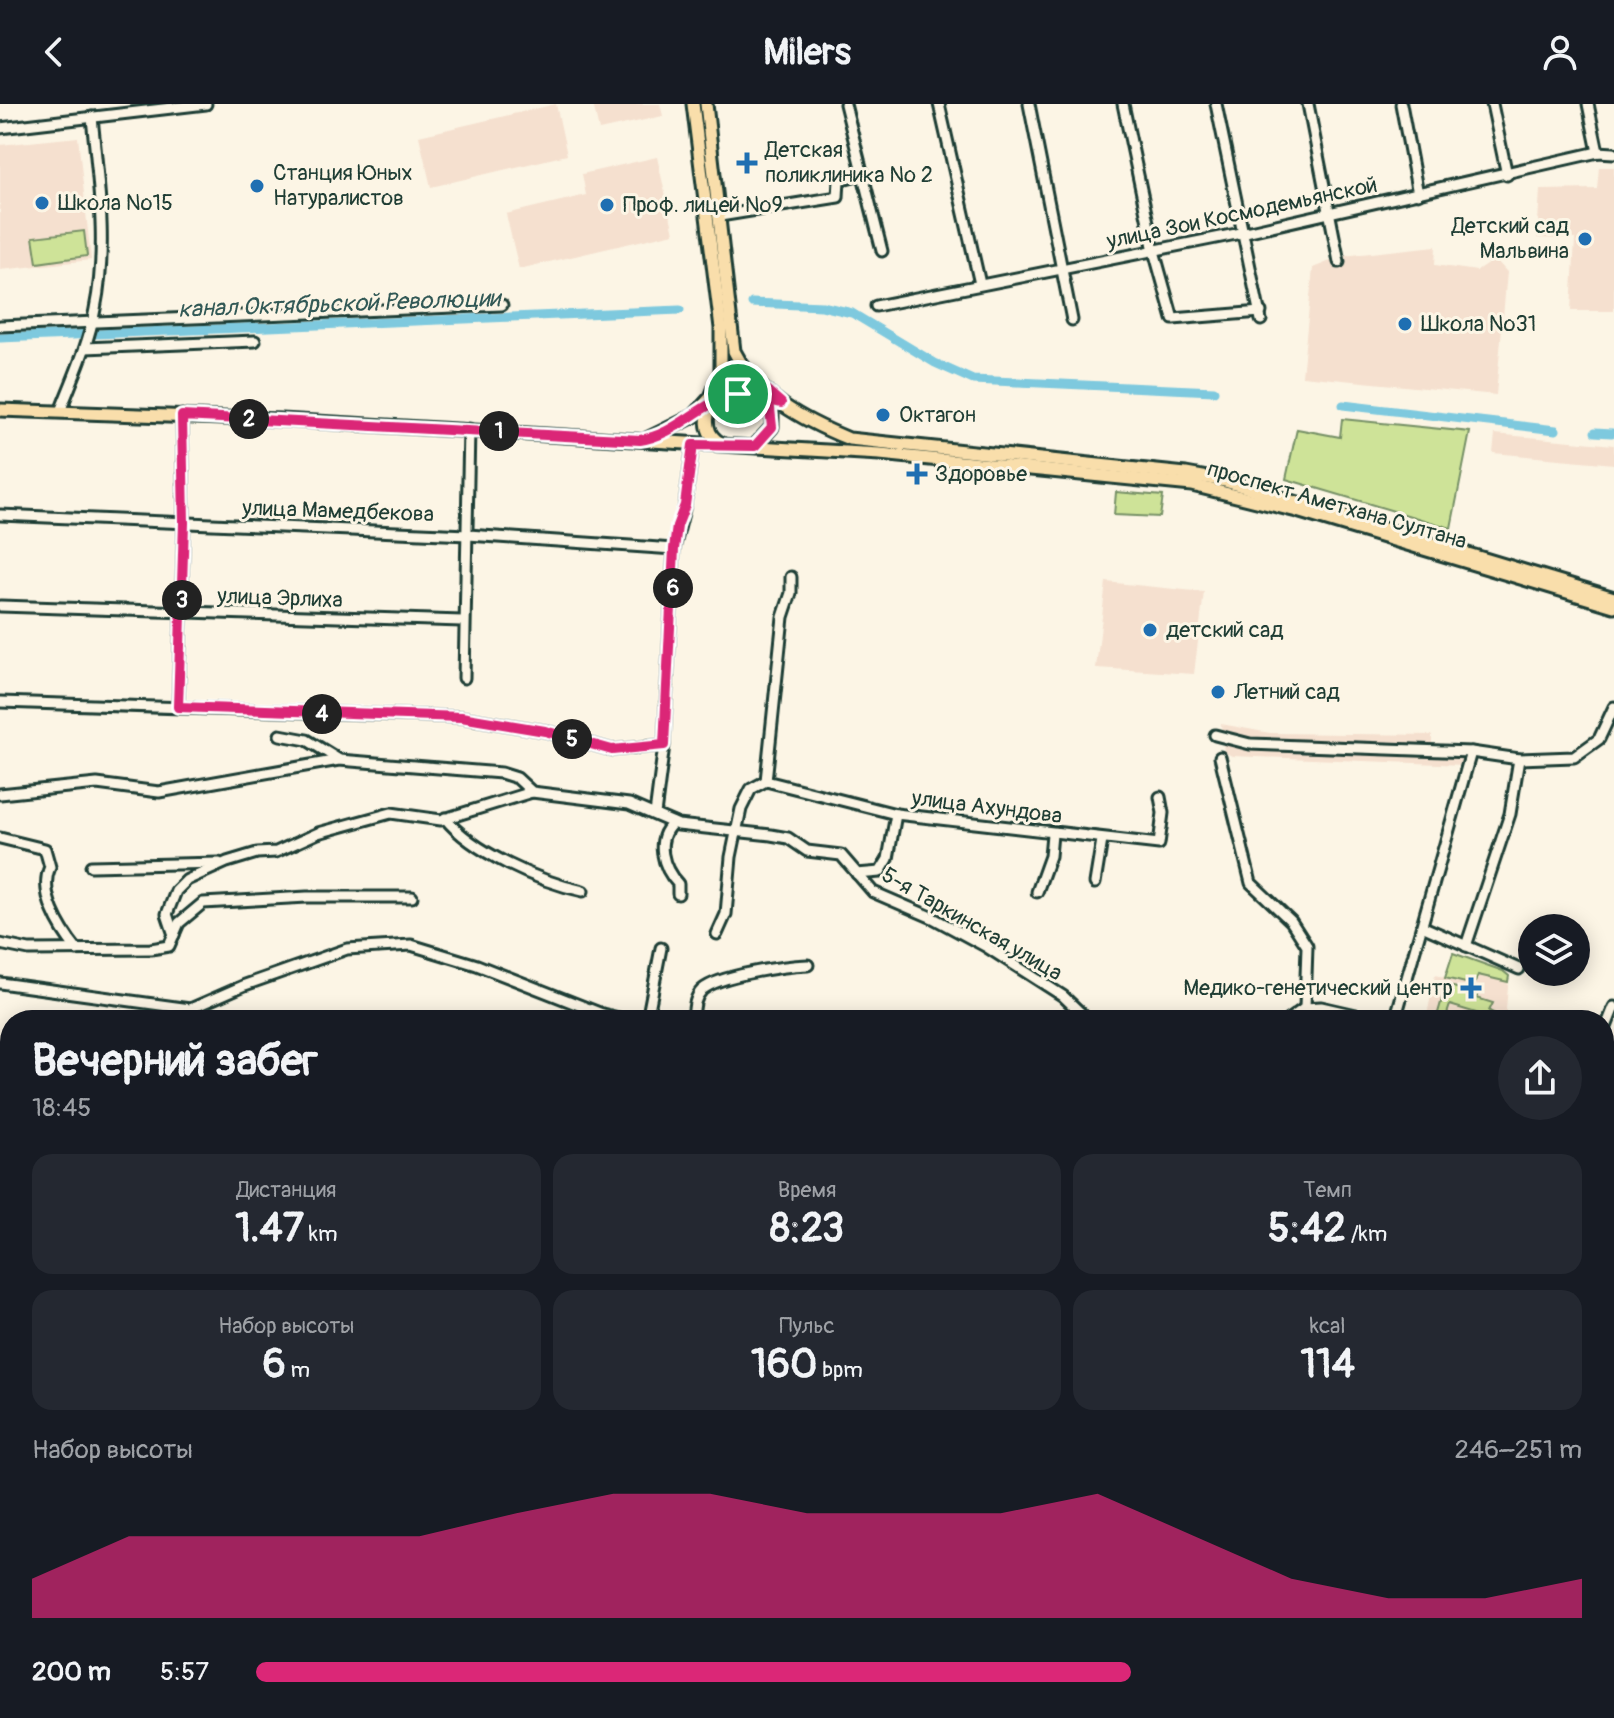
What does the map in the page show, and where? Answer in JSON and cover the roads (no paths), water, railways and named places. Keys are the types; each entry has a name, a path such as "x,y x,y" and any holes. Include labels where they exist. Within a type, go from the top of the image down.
{"main road":[{"path":"693,104 721,328 721,373 707,418 711,436 727,446"},
{"path":"706,104 732,344 739,361 769,398 807,422 879,448"},
{"path":"657,441 713,401 738,394 769,398"},
{"path":"755,446 769,434 772,413 769,398"},
{"path":"0,409 182,415 824,451 879,448 1186,474 1225,481 1614,598"},
{"path":"0,409 182,415"},
{"name":"проспект Аметхана Султана","path":"902,450 1230,492 1614,606"}],"street":[{"path":"0,128 206,104"},
{"path":"845,104 882,251"},
{"path":"939,104 980,284"},
{"path":"1029,104 1072,320"},
{"path":"1123,104 1154,251 1173,319 1261,316 1216,104"},
{"path":"1308,104 1339,262"},
{"path":"1401,104 1418,194"},
{"path":"1492,104 1507,175"},
{"path":"1588,104 1598,152"},
{"path":"61,409 85,348 101,266 102,235 92,117"},
{"name":"улица Зои Космодемьянской","path":"876,306 1241,233 1598,152 1614,153"},
{"path":"720,216 838,197 839,180 864,173"},
{"path":"0,326 502,305"},
{"path":"85,348 255,341"},
{"path":"178,707 184,523 182,415"},
{"path":"464,678 462,621 468,535 469,430"},
{"path":"655,814 664,745 674,549 677,526 685,505 693,445"},
{"name":"улица Мамедбекова","path":"0,515 468,535 674,549"},
{"path":"717,934 726,914 735,830 751,789 766,781 783,617 791,593 791,577"},
{"name":"улица Эрлиха","path":"0,606 462,621"},
{"path":"0,702 461,717 545,731 612,750 664,745"},
{"path":"1215,735 1250,744 1471,752 1519,759 1574,757 1599,739 1614,707"},
{"path":"280,735 307,740 339,760"},
{"path":"1398,1010 1471,752"},
{"path":"1220,757 1251,883 1291,921 1307,946 1305,1008"},
{"path":"1466,946 1510,814 1519,759"},
{"name":"5-я Таркинская улица","path":"0,794 97,784 159,792 339,760 501,773 517,778 532,792 629,804 673,823 788,838 807,851 841,855 873,892 933,918 985,946 1063,996 1078,1010"},
{"name":"улица Ахундова","path":"766,781 896,814 1102,840 1159,844 1163,813 1160,797"},
{"path":"174,935 167,914 176,891 187,880 227,862 257,853 276,852 318,833 391,813 445,818 532,792"},
{"path":"857,874 880,872 888,859 896,814"},
{"path":"445,818 458,834 521,871 583,891"},
{"path":"673,823 663,836 663,856 668,873 678,884 678,894"},
{"path":"1037,892 1050,856 1052,834"},
{"path":"0,838 45,849 50,867 45,879 52,910 77,950"},
{"path":"1095,883 1102,840"},
{"path":"91,866 227,862"},
{"path":"0,944 29,950 151,949 169,946 179,923 203,903 291,897 412,897"},
{"path":"1424,927 1518,969"},
{"path":"0,983 190,1009 245,985 347,949 411,945 477,965 585,1010"},
{"path":"649,1010 661,948"},
{"path":"696,1010 700,992 721,981 786,966 808,965"},
{"path":"1302,1010 1321,1007 1334,1010"}],"waterway":[{"name":"канал Октябрьской Революции","path":"752,303 822,306 852,313 935,363 973,380 1214,391"},
{"name":"канал Октябрьской Революции","path":"0,338 680,310"},
{"name":"канал Октябрьской Революции","path":"1343,405 1556,430"},
{"name":"канал Октябрьской Революции","path":"1595,432 1612,433"}],"place":[{"name":"Детская поликлиника № 2","path":"747,163"},
{"name":"Станция Юных Натуралистов","path":"257,186"},
{"name":"Школа №15","path":"42,203"},
{"name":"Проф. лицей №9","path":"607,205"},
{"name":"Детский сад Мальвина","path":"1585,239"},
{"name":"Школа №31","path":"1405,324"},
{"name":"Октагон","path":"883,415"},
{"name":"Здоровье","path":"917,474"},
{"name":"детский сад","path":"1150,630"},
{"name":"Летний сад","path":"1218,692"},
{"name":"Медико-генетический центр","path":"1471,988"}]}
